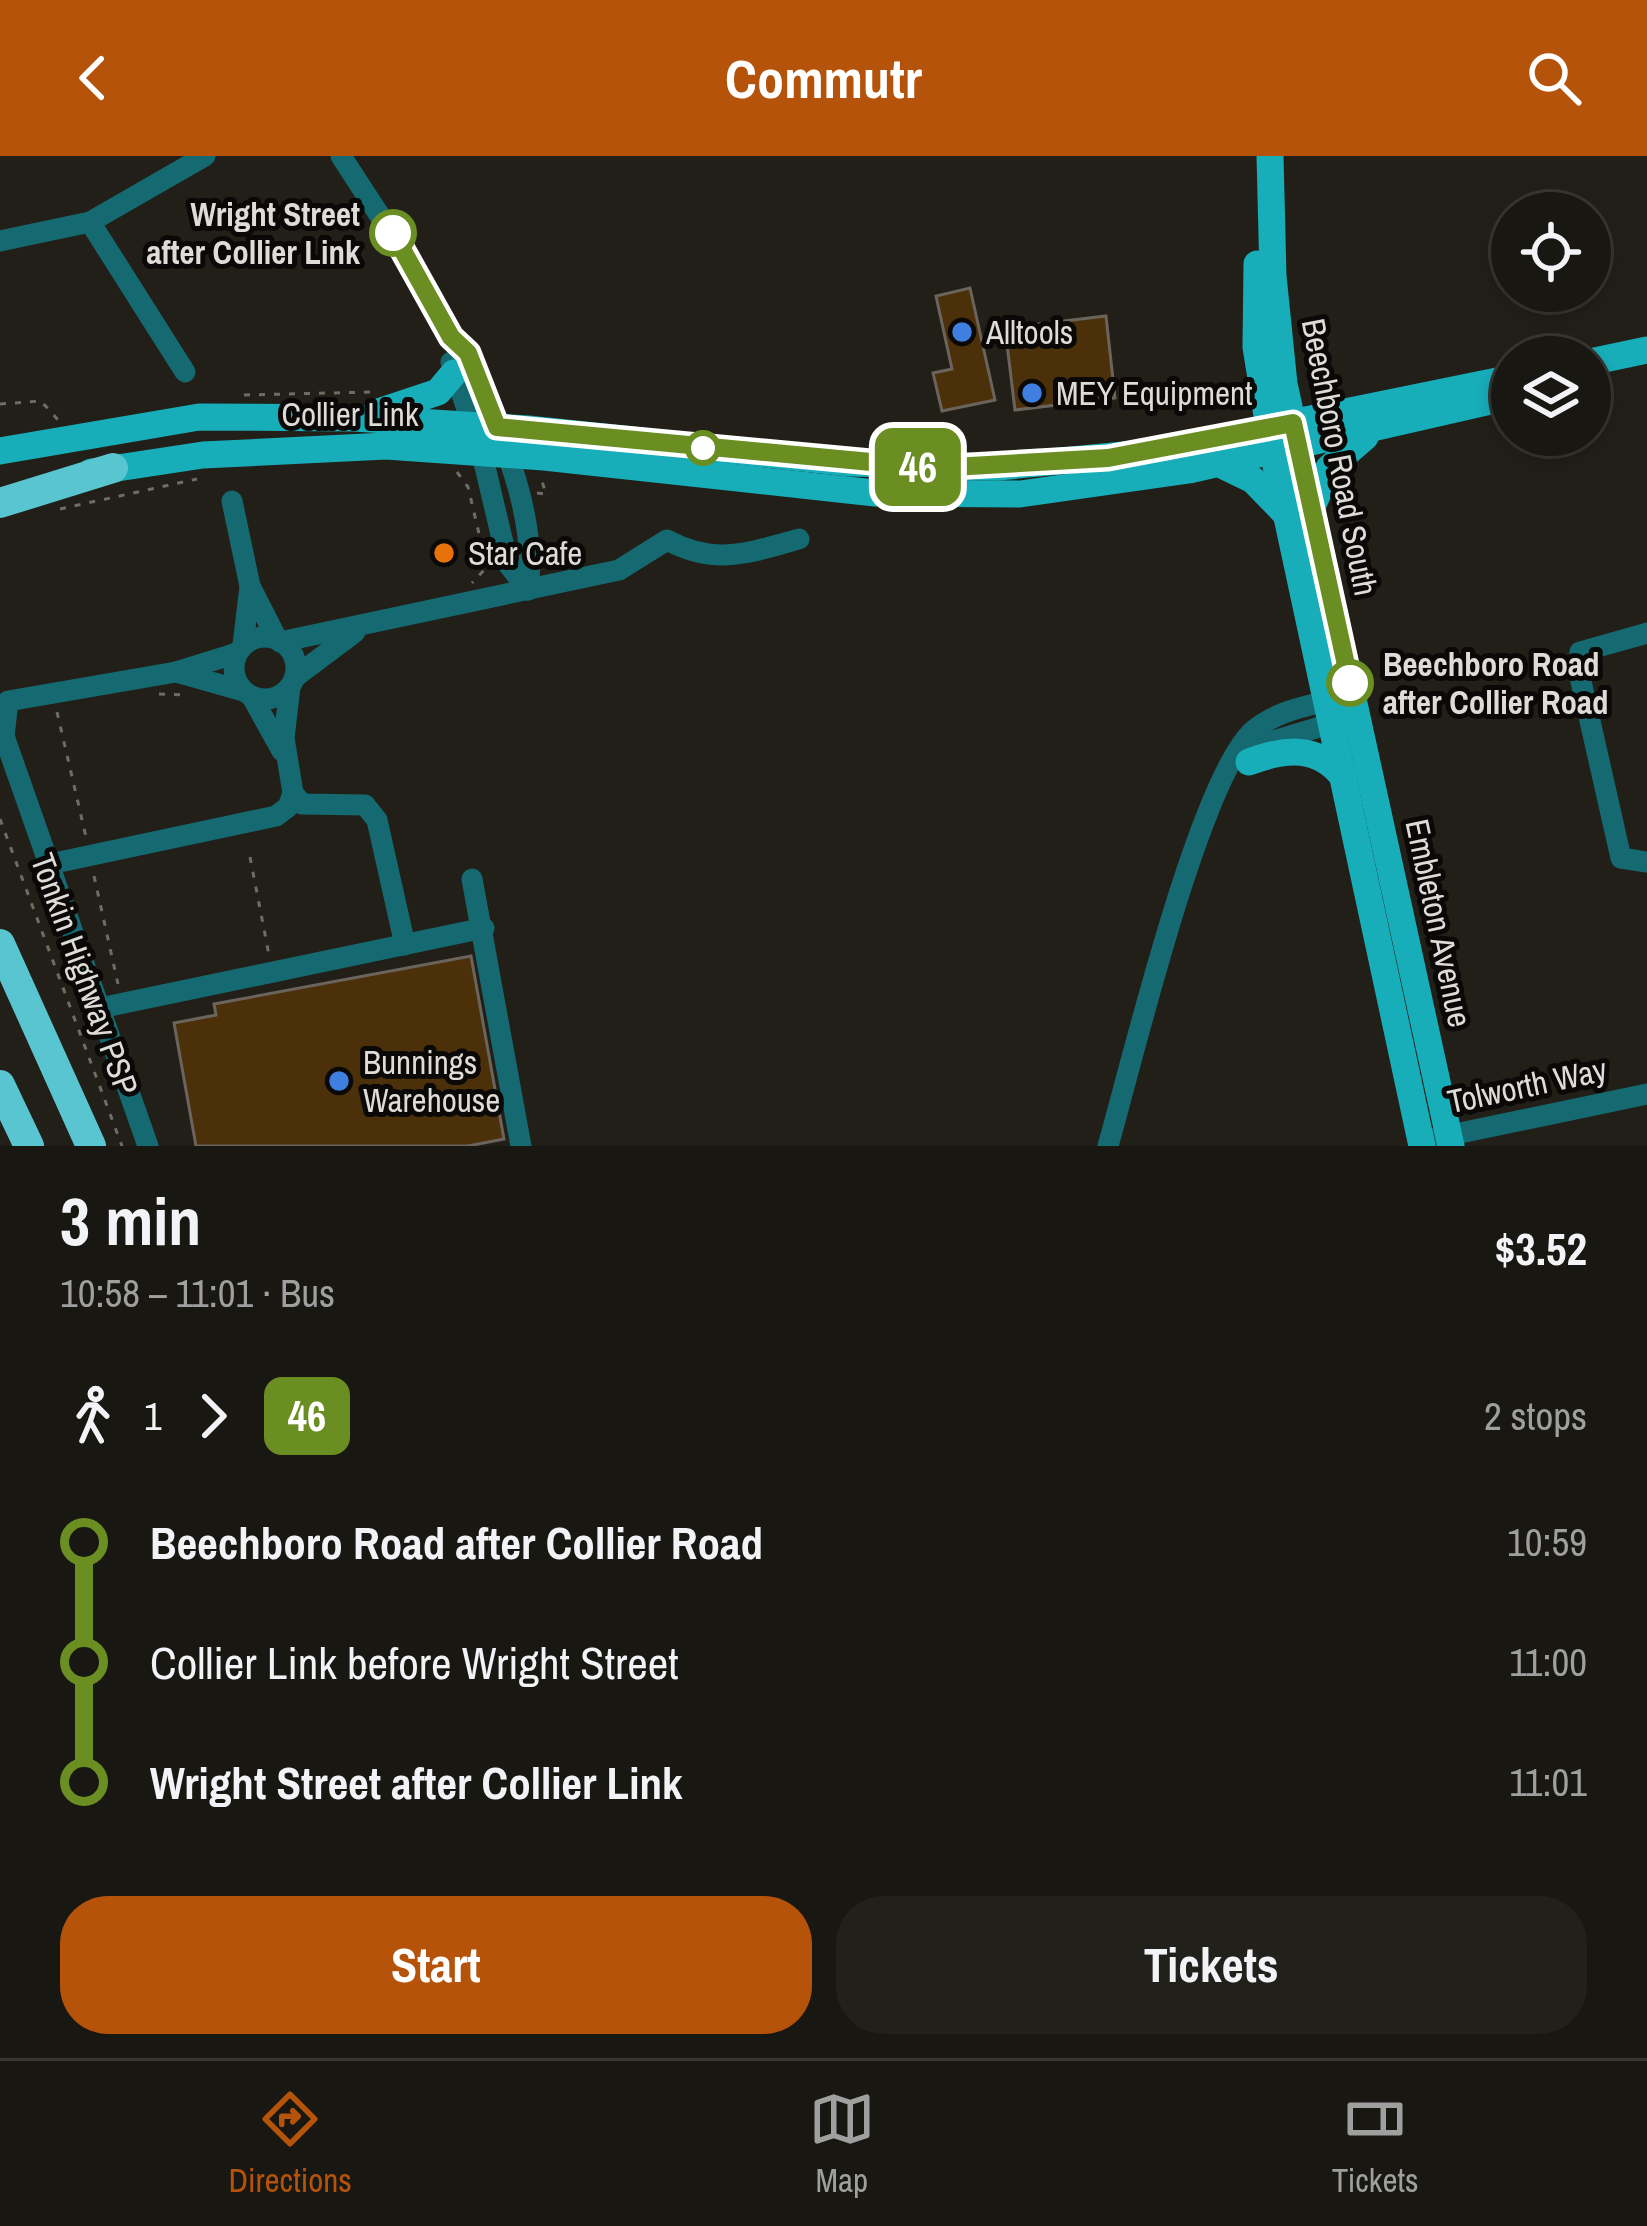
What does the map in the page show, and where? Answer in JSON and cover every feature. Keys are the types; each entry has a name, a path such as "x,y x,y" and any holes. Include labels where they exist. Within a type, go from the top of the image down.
{"highway":[{"path":"0,502 113,468"},
{"path":"0,944 91,1146"},
{"path":"0,1085 29,1146"}],"main road":[{"name":"Beechboro Road South","path":"1270,158 1283,437"},
{"name":"Beechboro Road South","path":"1270,158 1262,187 1255,317 1342,709"},
{"path":"1611,358 1647,350"},
{"path":"1281,362 1309,397 1342,413"},
{"path":"1611,372 1647,364"},
{"path":"354,418 423,400 454,374"},
{"path":"1283,437 1342,413 1491,382"},
{"path":"1283,437 1373,431 1491,401"},
{"name":"Collier Link","path":"0,452 200,417 354,418 490,440 936,496 1062,491 1220,464 1283,437"},
{"path":"1220,464 1299,512 1329,468 1373,431"},
{"name":"Collier Link","path":"0,493 113,468 295,447 490,440 935,468 1108,458 1283,437"},
{"name":"Embleton Avenue","path":"1342,709 1344,778 1372,904 1436,1142"},
{"name":"Embleton Avenue","path":"1342,709 1386,845 1436,1142"},
{"path":"1240,766 1292,751 1314,753 1331,760 1344,778"},
{"path":"1372,904 1382,895 1386,845"}],"street":[{"path":"0,242 90,222 205,156"},
{"path":"341,156 430,293 451,337 454,374 490,440"},
{"path":"90,222 185,371"},
{"path":"451,337 468,353 490,440 508,565 528,590"},
{"path":"50,864 276,816 288,807 292,793 285,757 294,657 279,640 250,586 232,502"},
{"path":"148,1146 4,736 8,701 176,672 261,637 279,640 377,622 619,570 668,540 694,555 728,559 799,539"},
{"path":"250,586 233,674 285,757"},
{"path":"176,672 273,699 340,640 377,622"},
{"path":"1647,633 1596,643 1580,652 1578,668 1621,859 1647,862"},
{"path":"1108,1146 1203,824 1240,766 1273,741 1342,709"},
{"path":"292,793 302,804 365,805 377,820 406,945"},
{"path":"472,879 521,1146"},
{"path":"100,1008 484,928"},
{"name":"Tolworth Way","path":"1436,1142 1647,1094"}],"path":[{"path":"0,404 41,401 59,418 64,438"},
{"path":"442,470 458,472 468,487 485,559 485,569 473,583 454,587"},
{"path":"57,510 205,476"},
{"path":"151,694 187,695"},
{"name":"Tonkin Highway PSP","path":"0,819 122,1146"},
{"path":"250,857 272,967"}],"building":[{"name":"Alltools","path":"970,288 995,400 942,411 933,373 952,369 936,296"},
{"path":"1106,316 1115,398 1015,410 1005,328"},
{"name":"Bunnings Warehouse","path":"471,956 504,1139 468,1146 196,1146 174,1023 216,1015 214,1004"}],"bus line":[{"name":"46","path":"393,233 451,337 468,353 497,427 935,468 1108,458 1293,423 1350,683"}],"place":[{"name":"Wright Street after Collier Link","path":"393,233"},
{"name":"Alltools","path":"962,332"},
{"name":"MEY Equipment","path":"1032,393"},
{"name":"Star Cafe","path":"444,553"},
{"name":"Beechboro Road after Collier Road","path":"1350,683"},
{"name":"Bunnings Warehouse","path":"339,1081"}]}
